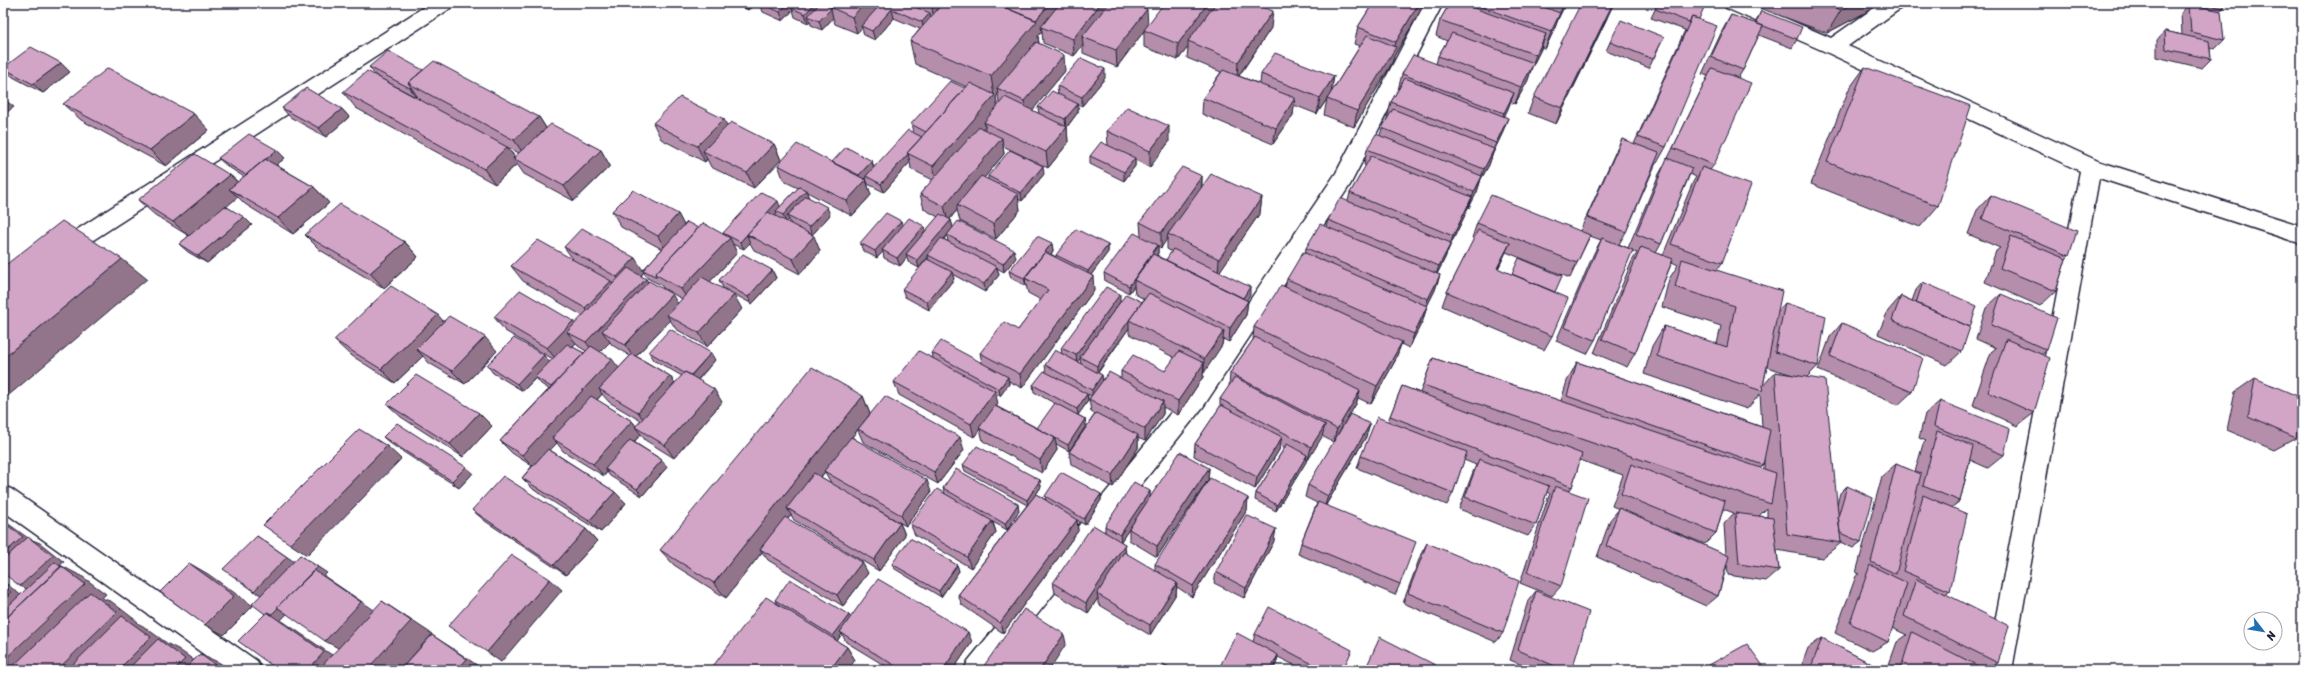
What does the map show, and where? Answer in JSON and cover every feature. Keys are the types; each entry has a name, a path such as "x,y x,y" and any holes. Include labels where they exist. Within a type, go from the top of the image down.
{"street":[{"path":"45,262 444,3"},
{"path":"977,670 1195,400 1343,179 1434,3"},
{"path":"1733,3 1833,47 2091,167 2302,235"},
{"path":"1833,47 1894,3"},
{"path":"1998,670 2091,167"},
{"path":"3,497 248,670"}],"building":[{"path":"760,3 788,3 780,12"},
{"path":"797,3 815,3 805,14 792,8"},
{"path":"820,3 834,3 830,7 831,9 819,21 808,16"},
{"path":"834,3 865,3 852,17 830,7"},
{"path":"882,3 905,3 930,13 922,22 892,9 872,31 861,26"},
{"path":"943,3 994,3 1037,21 991,76 910,41"},
{"path":"994,3 1050,3 1036,20"},
{"path":"1060,3 1101,3 1073,39 1041,27"},
{"path":"1109,3 1132,3 1147,9 1116,50 1082,37"},
{"path":"1164,3 1208,3 1178,44 1144,30"},
{"path":"1216,3 1252,3 1273,11 1238,62 1188,41"},
{"path":"1373,3 1419,3 1396,42 1358,27"},
{"path":"1450,3 1460,3 1546,34 1536,55 1440,20"},
{"path":"1471,3 1533,3 1560,13 1551,32"},
{"path":"1581,3 1613,3 1562,108 1534,97"},
{"path":"1658,3 1700,3 1705,5 1699,19 1692,17 1689,22 1655,9"},
{"path":"1823,3 1854,3 1841,10"},
{"path":"2201,3 2223,3 2223,8"},
{"path":"2189,4 2221,11 2224,40 2191,32"},
{"path":"1761,11 1802,27 1797,39 1756,23"},
{"path":"1731,15 1763,26 1743,70 1711,57"},
{"path":"1692,17 1717,26 1666,147 1638,137"},
{"path":"1621,20 1664,37 1653,59 1610,42"},
{"path":"2165,31 2209,41 2211,59 2166,49"},
{"path":"1452,33 1534,63 1521,87 1438,56"},
{"path":"1367,35 1396,47 1357,111 1327,99"},
{"path":"1036,42 1064,55 1024,101 997,88"},
{"path":"31,47 61,63 33,84 3,68"},
{"path":"388,51 423,70 408,83 411,87 410,88 369,67"},
{"path":"1275,53 1334,76 1320,98 1261,74"},
{"path":"1413,55 1514,93 1504,113 1402,74"},
{"path":"1081,58 1105,69 1082,97 1057,86"},
{"path":"434,61 539,117 514,140 408,83"},
{"path":"1865,67 1971,106 1938,206 1827,162"},
{"path":"108,68 194,114 150,150 63,104"},
{"path":"1712,68 1751,83 1714,165 1673,148"},
{"path":"1223,70 1295,98 1276,128 1203,98"},
{"path":"367,71 507,147 484,169 343,92"},
{"path":"1405,78 1508,118 1496,143 1391,102"},
{"path":"950,81 965,88 926,132 911,124"},
{"path":"970,83 995,95 933,166 907,153"},
{"path":"306,88 342,109 319,128 282,108"},
{"path":"1052,91 1078,104 1065,119 1038,107"},
{"path":"680,97 724,119 697,146 653,123"},
{"path":"1005,97 1067,127 1046,152 984,122"},
{"path":"1127,107 1169,126 1150,151 1107,131"},
{"path":"1393,109 1494,149 1484,169 1382,128"},
{"path":"731,122 774,144 747,173 703,151"},
{"path":"551,124 601,150 564,186 513,158"},
{"path":"979,127 1002,138 944,206 920,194"},
{"path":"908,130 922,137 881,184 866,176"},
{"path":"249,134 277,150 246,175 218,158"},
{"path":"1376,134 1482,176 1474,192 1367,149"},
{"path":"1622,139 1659,153 1626,232 1587,217"},
{"path":"1101,142 1135,158 1124,172 1090,156"},
{"path":"797,144 866,180 847,201 778,165"},
{"path":"846,147 872,161 859,175 832,162"},
{"path":"1010,150 1043,166 1021,193 988,176"},
{"path":"195,154 230,175 173,222 138,200"},
{"path":"1371,156 1472,197 1453,236 1350,193"},
{"path":"1667,158 1692,168 1661,244 1636,234"},
{"path":"265,159 314,187 278,218 229,189"},
{"path":"1182,167 1202,176 1161,233 1140,222"},
{"path":"1702,167 1751,185 1722,263 1671,244"},
{"path":"1211,174 1262,197 1219,259 1168,234"},
{"path":"981,176 1018,194 993,224 957,205"},
{"path":"799,187 806,190 783,215 776,211"},
{"path":"633,190 678,214 658,236 612,211"},
{"path":"761,192 778,201 740,242 723,233"},
{"path":"1491,195 1590,235 1577,263 1477,223"},
{"path":"1991,195 2077,231 2069,256 1982,219"},
{"path":"806,196 827,207 809,227 787,216"},
{"path":"1340,198 1451,243 1439,266 1328,220"},
{"path":"340,204 405,242 370,273 305,235"},
{"path":"225,206 244,217 198,256 179,244"},
{"path":"768,212 814,236 793,259 747,234"},
{"path":"886,213 901,221 875,251 860,243"},
{"path":"940,214 951,220 917,260 906,254"},
{"path":"909,218 924,226 897,258 882,250"},
{"path":"62,221 122,259 3,358 3,267"},
{"path":"958,221 1014,250 1003,264 947,235"},
{"path":"687,222 698,228 655,274 657,277 643,270"},
{"path":"703,223 730,238 681,289 655,274"},
{"path":"1320,224 1440,275 1428,299 1306,248"},
{"path":"582,228 635,258 617,277 564,247"},
{"path":"1076,229 1108,245 1088,271 1056,255"},
{"path":"1478,230 1510,243 1497,268 1568,298 1552,336 1447,292"},
{"path":"1134,233 1158,245 1129,286 1104,273"},
{"path":"1037,236 1052,243 1024,278 1009,271"},
{"path":"2011,236 2066,259 2056,291 2000,268"},
{"path":"941,238 997,267 984,284 928,255"},
{"path":"1602,238 1633,250 1595,340 1564,327"},
{"path":"538,240 611,281 585,308 511,266"},
{"path":"1641,247 1673,259 1635,353 1602,339"},
{"path":"1173,249 1250,287 1243,298 1166,260"},
{"path":"1045,252 1093,276 1020,374 980,353 1004,322 1018,330 1048,290 1025,278"},
{"path":"1303,252 1427,306 1414,334 1287,279"},
{"path":"743,254 772,270 748,297 719,280"},
{"path":"1153,254 1248,301 1230,328 1134,280"},
{"path":"1519,258 1562,276 1555,292 1512,274"},
{"path":"927,259 952,272 927,302 902,289"},
{"path":"1682,259 1782,291 1762,391 1657,356 1664,326 1727,347 1735,306 1675,287"},
{"path":"628,268 646,279 586,342 567,332"},
{"path":"702,277 734,295 699,333 667,315"},
{"path":"649,281 672,294 625,345 602,331"},
{"path":"1923,282 1977,306 1970,327 1916,303"},
{"path":"1281,285 1402,342 1377,386 1254,327"},
{"path":"391,286 438,315 381,369 334,340"},
{"path":"1106,287 1120,294 1076,355 1061,348"},
{"path":"520,290 573,321 547,348 494,317"},
{"path":"1149,293 1224,331 1204,359 1129,320"},
{"path":"1126,294 1142,302 1097,366 1080,357"},
{"path":"2001,294 2057,318 2047,350 1991,325"},
{"path":"1901,296 1970,327 1962,351 1892,320"},
{"path":"1785,303 1826,316 1818,366 1775,352"},
{"path":"449,316 485,337 452,371 416,349"},
{"path":"1842,323 1923,358 1912,392 1830,356"},
{"path":"670,329 711,353 691,375 685,372 684,373 649,352"},
{"path":"1255,337 1360,391 1337,429 1230,373"},
{"path":"514,338 544,355 517,384 487,365"},
{"path":"2006,339 2050,358 2034,413 1988,392"},
{"path":"941,341 1008,377 999,389 932,353"},
{"path":"567,344 584,353 551,387 535,377"},
{"path":"591,346 612,359 522,455 500,441"},
{"path":"1055,350 1102,375 1092,390 1045,365"},
{"path":"919,351 995,391 971,424 894,382"},
{"path":"1179,351 1204,363 1178,401 1121,371 1133,355 1165,371"},
{"path":"632,354 670,376 638,412 599,389"},
{"path":"1433,358 1776,473 1771,504 1423,385"},
{"path":"1577,362 1770,430 1763,465 1567,396"},
{"path":"812,367 863,396 714,583 660,550"},
{"path":"1044,371 1087,394 1077,409 1033,385"},
{"path":"685,372 714,389 665,445 635,427"},
{"path":"1109,372 1163,401 1145,429 1089,399"},
{"path":"1775,372 1825,380 1841,543 1787,534"},
{"path":"416,375 479,413 450,444 387,404"},
{"path":"1235,377 1325,425 1311,447 1220,399"},
{"path":"2255,378 2302,398 2296,438 2248,417"},
{"path":"1402,386 1582,454 1572,487 1390,416"},
{"path":"591,396 632,421 593,464 552,438"},
{"path":"885,396 960,437 934,472 858,429"},
{"path":"1940,401 2010,429 2004,455 1934,426"},
{"path":"1055,403 1085,419 1068,445 1037,428"},
{"path":"1221,405 1282,437 1257,477 1195,444"},
{"path":"995,406 1055,438 1040,460 979,428"},
{"path":"1096,413 1138,435 1112,475 1069,452"},
{"path":"1350,414 1370,424 1328,496 1308,485"},
{"path":"1377,417 1467,452 1453,493 1361,456"},
{"path":"397,423 466,467 452,481 383,437"},
{"path":"359,429 387,446 290,544 263,525"},
{"path":"1937,431 1973,446 1960,501 1923,486"},
{"path":"851,437 927,480 901,515 824,471"},
{"path":"630,440 662,460 637,489 605,469"},
{"path":"1287,444 1307,455 1277,505 1256,493"},
{"path":"977,446 1040,480 1027,500 963,465"},
{"path":"548,449 615,492 589,521 522,478"},
{"path":"1180,452 1209,468 1157,546 1129,529"},
{"path":"1479,459 1549,486 1536,525 1465,497"},
{"path":"1631,464 1725,501 1716,533 1621,494"},
{"path":"1896,464 1921,474 1896,574 1871,562"},
{"path":"956,469 1018,504 1005,524 943,488"},
{"path":"1061,472 1101,494 1084,519 1045,496"},
{"path":"814,473 900,523 874,560 787,508"},
{"path":"503,476 586,529 554,565 472,510"},
{"path":"1210,478 1248,498 1193,586 1155,564"},
{"path":"1134,482 1150,491 1120,535 1105,526"},
{"path":"1555,486 1588,498 1561,586 1527,572"},
{"path":"1847,486 1873,498 1861,542 1840,533 1838,517"},
{"path":"937,489 992,521 967,557 910,524"},
{"path":"1036,494 1077,520 1000,623 958,595"},
{"path":"1923,495 1967,514 1950,591 1903,571"},
{"path":"1318,502 1416,542 1400,584 1301,543"},
{"path":"1619,508 1729,556 1718,596 1606,546"},
{"path":"1735,513 1773,518 1779,570 1739,564"},
{"path":"1246,515 1276,529 1246,588 1216,572"},
{"path":"785,517 862,562 837,595 760,549"},
{"path":"3,522 23,537 3,554"},
{"path":"1093,525 1125,544 1086,603 1053,583"},
{"path":"257,536 287,557 254,591 223,569"},
{"path":"28,537 53,556 20,586 3,573 3,560"},
{"path":"910,538 957,565 939,591 892,564"},
{"path":"1427,543 1519,581 1503,633 1408,593"},
{"path":"1124,552 1177,583 1150,625 1097,594"},
{"path":"300,555 318,567 277,607 278,608 272,614 267,612 265,614 252,604"},
{"path":"512,555 550,579 487,652 448,626"},
{"path":"55,562 61,567 3,621 3,611"},
{"path":"189,563 234,596 205,625 160,592"},
{"path":"1870,565 1907,583 1888,642 1850,623"},
{"path":"61,566 85,584 3,661 3,621"},
{"path":"314,570 361,602 325,641 277,607"},
{"path":"790,579 849,615 833,636 775,600"},
{"path":"878,579 968,632 943,670 902,670 840,632"},
{"path":"1916,579 2009,626 1998,663 1904,616"},
{"path":"3,585 11,592 3,599"},
{"path":"1536,591 1589,612 1572,670 1564,670 1518,650"},
{"path":"90,592 117,612 57,670 9,670"},
{"path":"766,597 847,647 830,670 710,670"},
{"path":"382,601 411,621 372,664 381,670 318,670"},
{"path":"1269,607 1352,650 1343,670 1324,670 1255,634"},
{"path":"1024,609 1064,634 1040,670 981,670"},
{"path":"267,612 324,652 308,670 278,670 238,641"},
{"path":"122,616 151,637 118,670 67,670"},
{"path":"1912,632 1982,668 1981,670 1905,670 1901,668"},
{"path":"1237,633 1278,655 1270,670 1218,670"},
{"path":"432,635 467,659 457,670 400,670"},
{"path":"1380,637 1445,670 1365,670"},
{"path":"1822,638 1883,670 1810,670"},
{"path":"158,639 185,659 174,670 127,670"},
{"path":"1747,644 1766,670 1700,670"},
{"path":"200,654 222,670 184,670"},
{"path":"1163,664 1175,670 1159,670"},
{"path":"1294,666 1302,670 1292,670"}]}
